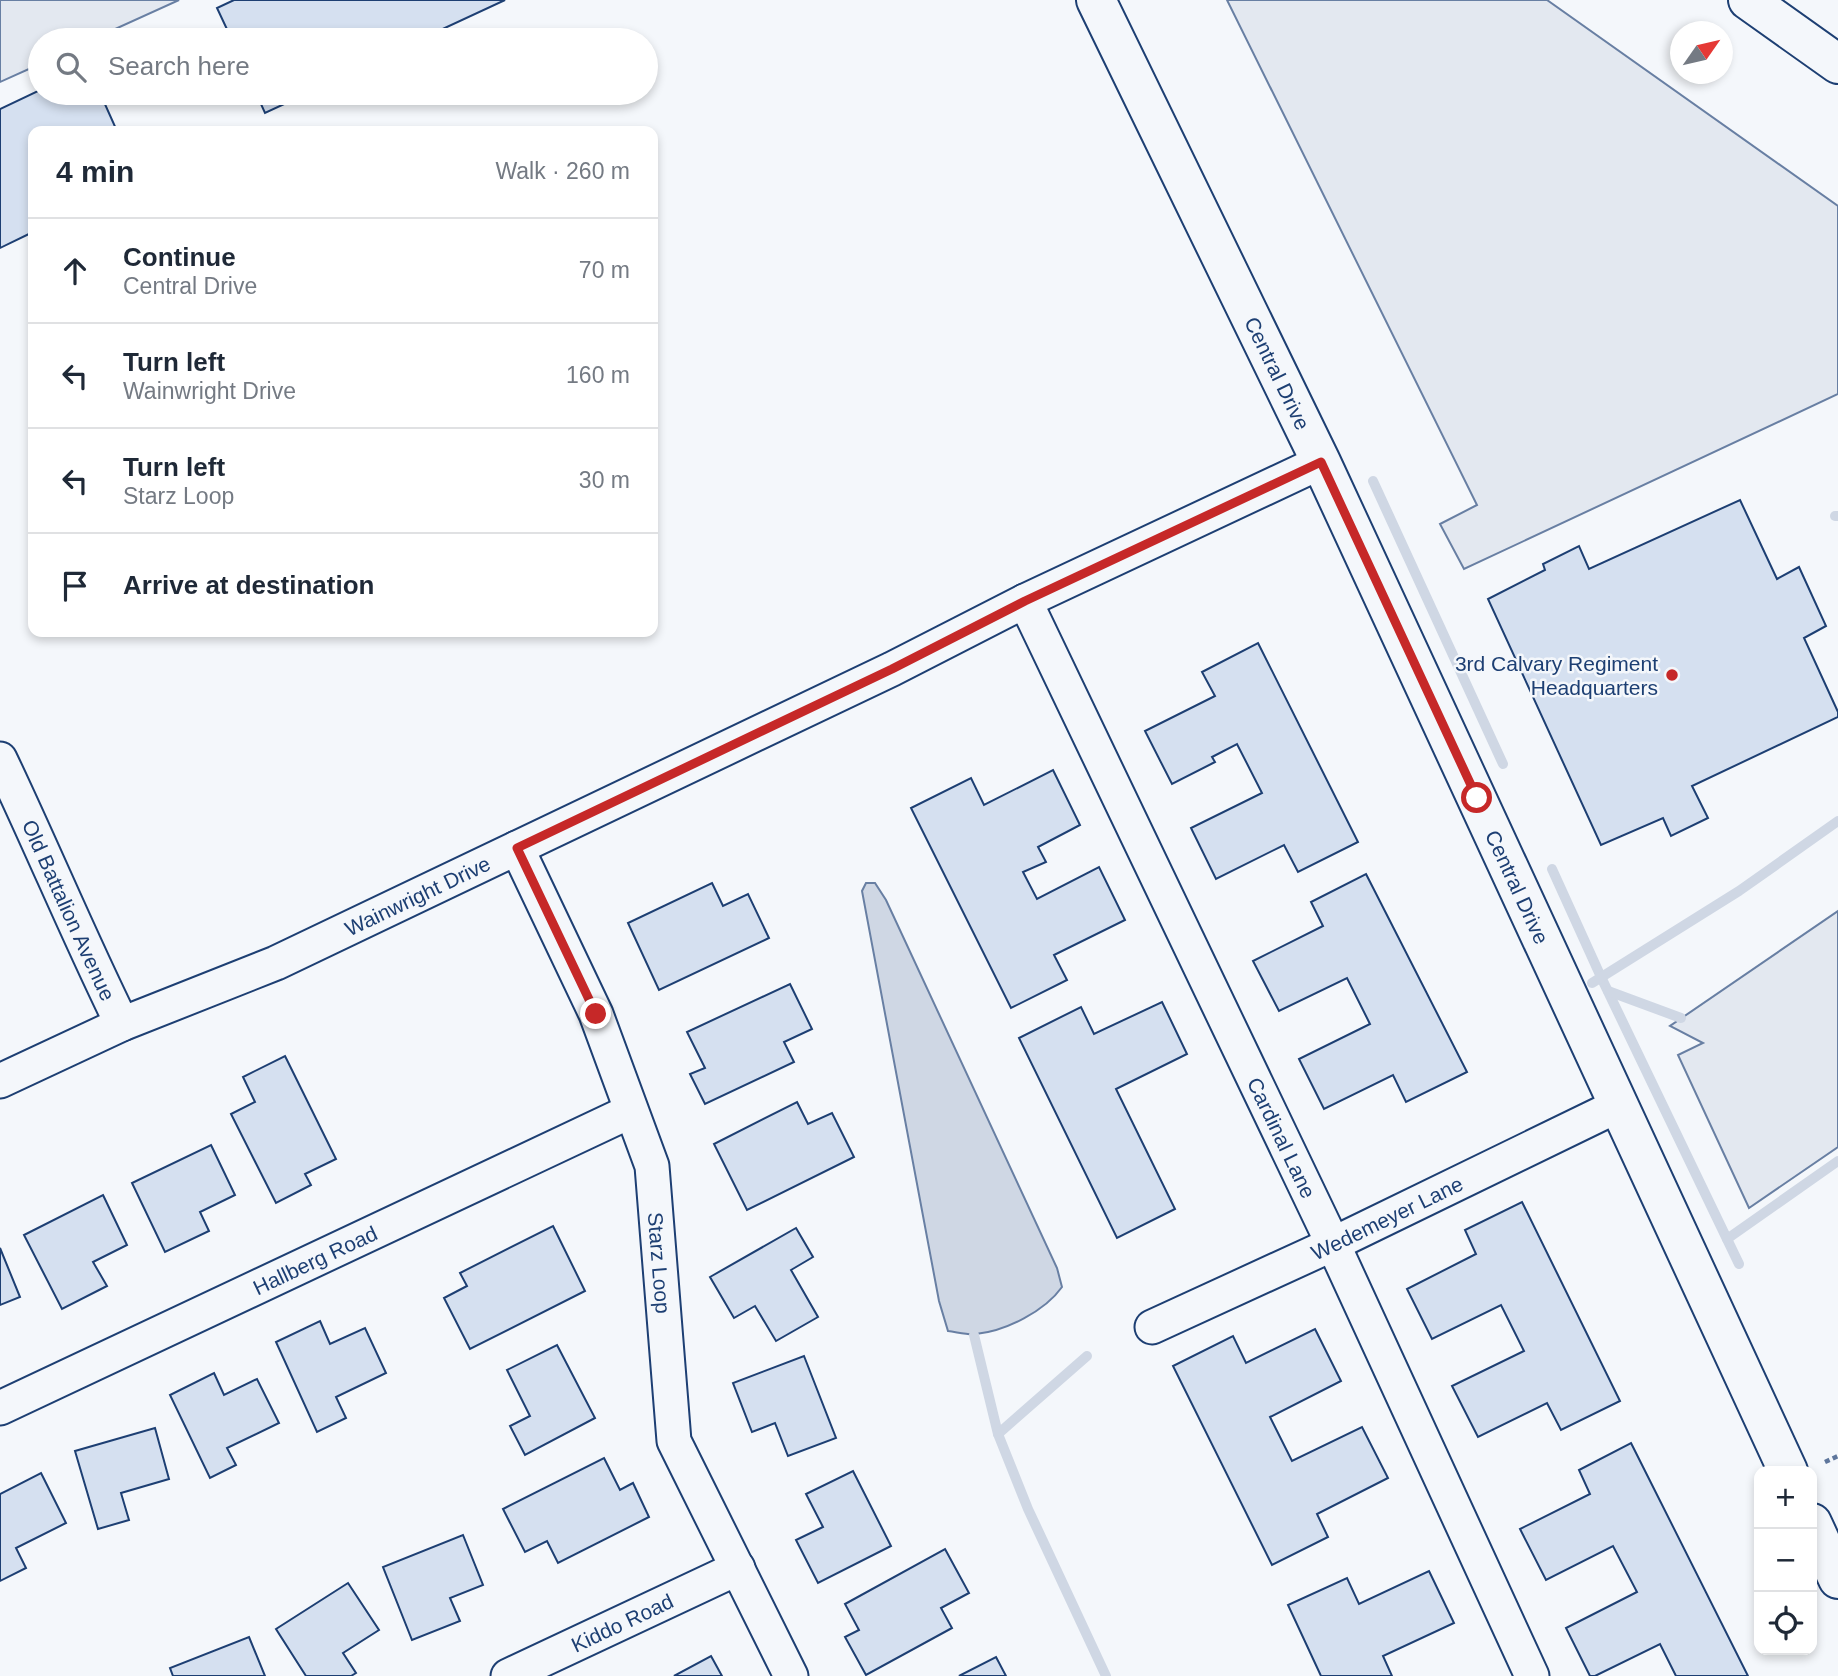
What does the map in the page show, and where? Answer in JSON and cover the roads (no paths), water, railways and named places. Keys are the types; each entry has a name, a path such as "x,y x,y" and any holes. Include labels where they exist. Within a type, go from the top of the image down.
{"street":[{"name":"Central Drive","path":"1096,0 1321,462 1786,1466"},
{"path":"1748,0 1838,64"},
{"name":"Wainwright Drive","path":"0,1081 122,1024 276,963 892,669 1025,601 1321,462"},
{"name":"Cardinal Lane","path":"1025,601 1333,1244 1532,1676"},
{"name":"Old Battalion Avenue","path":"0,759 38,839 82,943 122,1024"},
{"name":"Starz Loop","path":"517,848 596,1014 652,1166 674,1441 791,1676"},
{"name":"Wedemeyer Lane","path":"1152,1327 1333,1244 1619,1105"},
{"name":"Hallberg Road","path":"0,1408 631,1111"},
{"path":"1815,1529 1838,1579"},
{"name":"Kiddo Road","path":"508,1676 737,1568"}],"waterway":[{"path":"1373,481 1503,764"},
{"path":"1592,983 1739,891 1838,821"},
{"path":"1552,869 1739,1264"},
{"path":"1608,991 1681,1018"},
{"path":"1727,1239 1838,1161"},
{"path":"974,1335 998,1434"},
{"path":"1087,1356 998,1434 1028,1509 1106,1676"}],"place":[{"name":"3rd Calvary Regiment Headquarters","path":"1672,675"}]}
